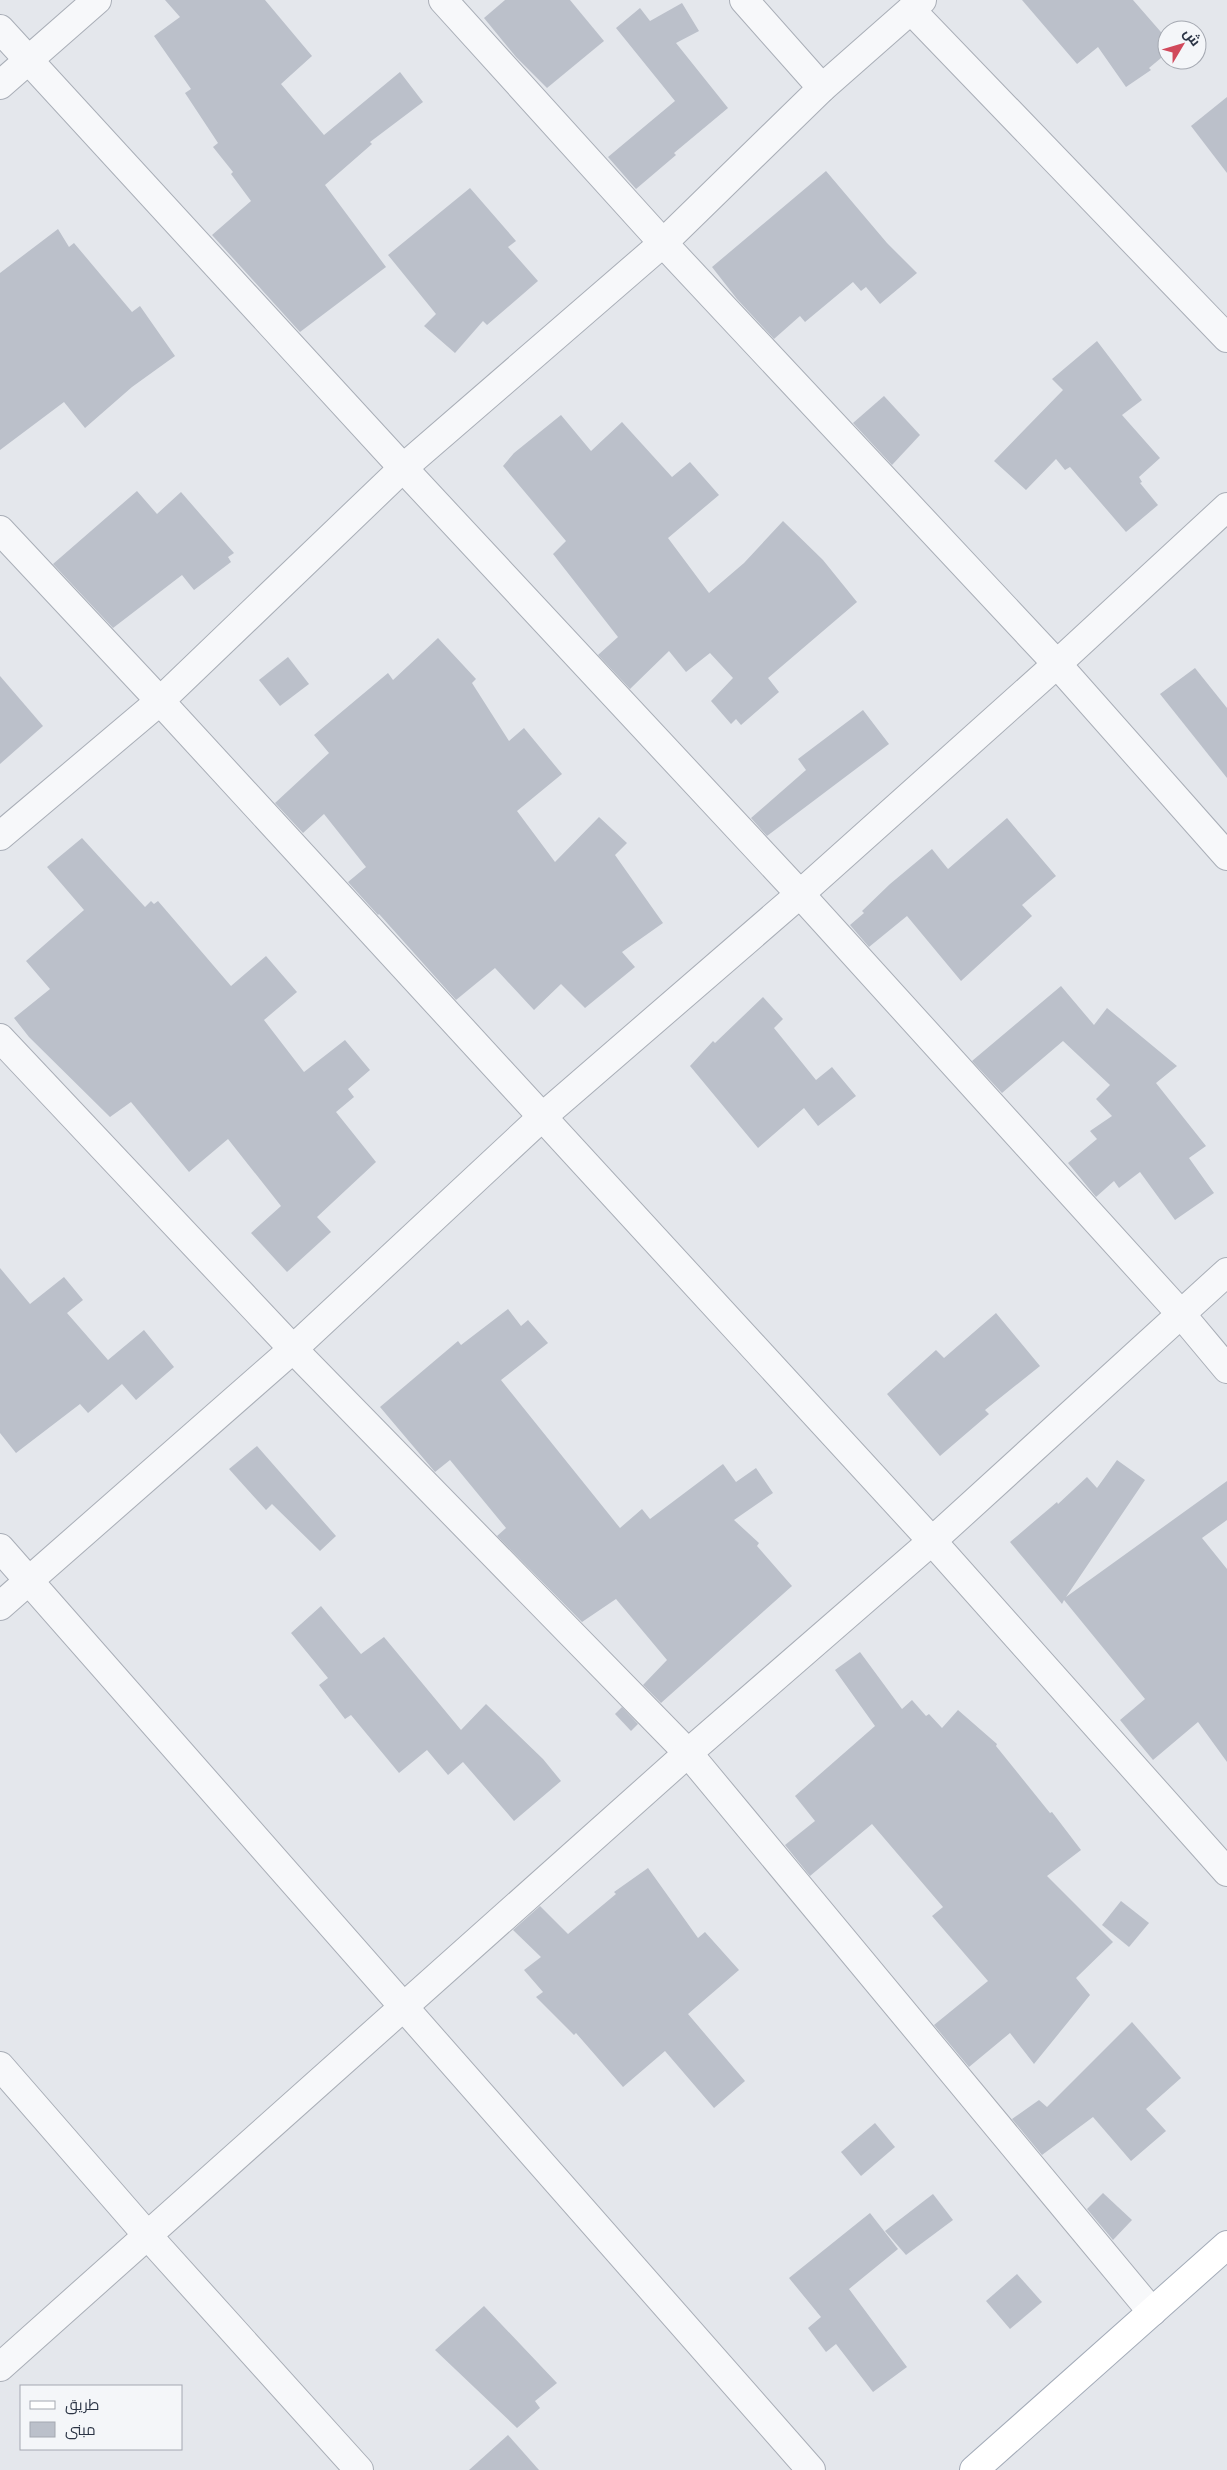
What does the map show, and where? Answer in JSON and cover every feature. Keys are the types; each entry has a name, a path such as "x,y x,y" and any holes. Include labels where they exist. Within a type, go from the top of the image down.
{"main road":[{"path":"974,2470 1227,2245"}],"street":[{"path":"0,85 97,0"},
{"path":"443,0 663,243 1057,664 1227,856"},
{"path":"744,0 822,88"},
{"path":"0,836 160,701 403,468 663,243 822,88 916,5 1227,338"},
{"path":"0,28 403,468 800,894 1181,1314 1227,1369"},
{"path":"0,1606 30,1582 293,1349 541,1118 800,894 1057,664 1227,507"},
{"path":"0,530 160,701 541,1118 932,1541 1227,1872"},
{"path":"0,1038 293,1349 688,1752 1152,2312"},
{"path":"0,2367 404,2008 688,1752 932,1541 1227,1272"},
{"path":"0,1548 811,2470"},
{"path":"0,2066 148,2236 359,2470"}],"building":[{"path":"165,0 265,0 312,56 281,84 324,135 400,72 423,102 370,142 372,144 325,185 386,267 300,332 212,235 251,201 231,174 233,172 213,147 218,143 185,93 191,89 154,36 180,17"},
{"path":"505,0 570,0 604,41 547,88 516,57 484,18"},
{"path":"1022,0 1133,0 1157,28 1157,61 1149,68 1151,70 1126,87 1098,47 1077,64"},
{"path":"682,3 699,31 676,43 728,108 674,153 676,155 636,189 608,157 675,101 616,28 640,8 650,21"},
{"path":"1227,97 1227,173 1191,126"},
{"path":"826,171 887,243 917,273 880,304 866,287 861,291 853,282 805,322 800,316 774,339 737,299 712,267"},
{"path":"470,188 516,241 508,247 538,281 487,325 483,321 455,353 424,326 436,314 388,255"},
{"path":"58,229 69,247 74,243 132,312 140,306 175,356 132,387 85,428 64,402 0,450 0,273"},
{"path":"1097,341 1142,400 1122,415 1160,458 1139,477 1142,482 1140,483 1158,505 1126,532 1070,467 1065,470 1056,459 1026,490 994,461 1063,390 1052,379"},
{"path":"884,396 920,435 892,465 853,423"},
{"path":"561,415 591,451 622,422 672,477 690,462 719,495 668,538 709,593 744,563 783,521 823,560 857,602 768,678 779,692 741,725 736,719 731,724 711,701 733,678 710,653 686,672 669,651 630,689 598,655 618,637 553,554 566,541 503,466 514,453"},
{"path":"137,491 157,514 181,492 234,553 228,557 231,562 194,590 182,575 113,628 53,564"},
{"path":"438,638 476,679 472,683 509,741 524,728 562,774 517,811 555,862 599,817 627,843 615,855 663,923 622,952 635,967 585,1008 561,984 534,1010 495,968 456,1000 348,882 366,867 324,814 303,833 275,803 329,753 314,735 388,673 393,680"},
{"path":"288,657 309,684 280,706 259,680"},
{"path":"1195,668 1227,708 1227,778 1160,694"},
{"path":"0,676 43,726 0,764"},
{"path":"863,710 889,744 767,836 751,818 806,770 798,759"},
{"path":"1007,818 1056,876 1022,905 1032,916 961,981 907,916 869,947 850,925 864,913 862,911 890,884 932,849 948,869"},
{"path":"82,838 145,907 151,901 154,904 158,901 231,986 266,956 297,992 264,1020 304,1072 345,1040 370,1070 348,1089 354,1097 336,1112 376,1162 317,1217 331,1232 287,1272 251,1233 281,1206 228,1139 189,1172 131,1102 110,1117 29,1037 14,1018 50,989 26,961 84,910 47,867"},
{"path":"1061,986 1094,1025 1107,1008 1177,1066 1156,1083 1206,1146 1189,1158 1214,1193 1175,1220 1140,1172 1119,1188 1114,1181 1096,1197 1068,1163 1097,1139 1090,1131 1112,1116 1096,1099 1110,1085 1063,1041 1002,1093 972,1061"},
{"path":"763,997 783,1019 774,1028 816,1080 832,1067 856,1096 818,1126 804,1108 758,1148 690,1066 713,1041 715,1043"},
{"path":"0,1268 30,1304 64,1277 83,1300 67,1313 108,1360 144,1330 174,1367 136,1400 122,1384 88,1413 80,1404 16,1453 0,1433"},
{"path":"508,1309 521,1326 528,1320 548,1343 501,1380 620,1528 642,1509 650,1519 723,1464 736,1482 756,1468 773,1493 734,1520 759,1543 757,1546 792,1586 661,1703 643,1685 667,1660 616,1599 582,1622 497,1536 506,1528 450,1460 435,1472 380,1407 458,1341 461,1345"},
{"path":"996,1313 1040,1366 985,1410 989,1414 940,1456 887,1394 936,1350 944,1358"},
{"path":"257,1446 336,1536 320,1551 272,1504 266,1510 229,1469"},
{"path":"1117,1460 1145,1480 1066,1597 1227,1481 1227,1520 1202,1538 1227,1569 1227,1762 1198,1722 1153,1760 1120,1720 1145,1699 1064,1600 1062,1604 1010,1542 1057,1502 1058,1504 1087,1477 1097,1488"},
{"path":"321,1606 361,1654 384,1637 461,1730 486,1704 543,1759 561,1781 514,1821 463,1762 448,1775 427,1750 399,1773 351,1715 345,1719 319,1685 328,1678 291,1633"},
{"path":"860,1652 902,1709 912,1700 926,1716 929,1714 942,1728 958,1710 997,1744 996,1746 1050,1813 1052,1812 1081,1850 1047,1876 1113,1942 1076,1978 1090,1995 1034,2064 1010,2033 969,2067 934,2025 988,1981 932,1916 943,1907 872,1824 810,1876 785,1845 815,1821 795,1796 875,1726 835,1670"},
{"path":"622,1707 638,1724 631,1731 615,1714"},
{"path":"648,1868 698,1938 705,1932 739,1970 688,2014 745,2081 714,2108 665,2051 623,2087 576,2033 574,2035 536,1997 543,1992 524,1970 541,1957 513,1930 540,1906 568,1934 616,1894 614,1892"},
{"path":"1121,1901 1149,1923 1129,1947 1102,1925"},
{"path":"1132,2022 1181,2078 1146,2109 1166,2131 1131,2161 1093,2117 1042,2155 1012,2119 1039,2100 1047,2107"},
{"path":"875,2123 895,2147 861,2176 841,2152"},
{"path":"1103,2193 1132,2220 1113,2240 1087,2209"},
{"path":"933,2194 953,2220 906,2255 885,2231"},
{"path":"870,2213 898,2249 849,2289 907,2367 873,2392 836,2344 826,2352 808,2328 821,2317 789,2278"},
{"path":"1017,2274 1042,2302 1010,2329 986,2301"},
{"path":"484,2306 557,2383 535,2401 540,2408 517,2428 435,2350"},
{"path":"508,2435 539,2470 469,2470"}]}
